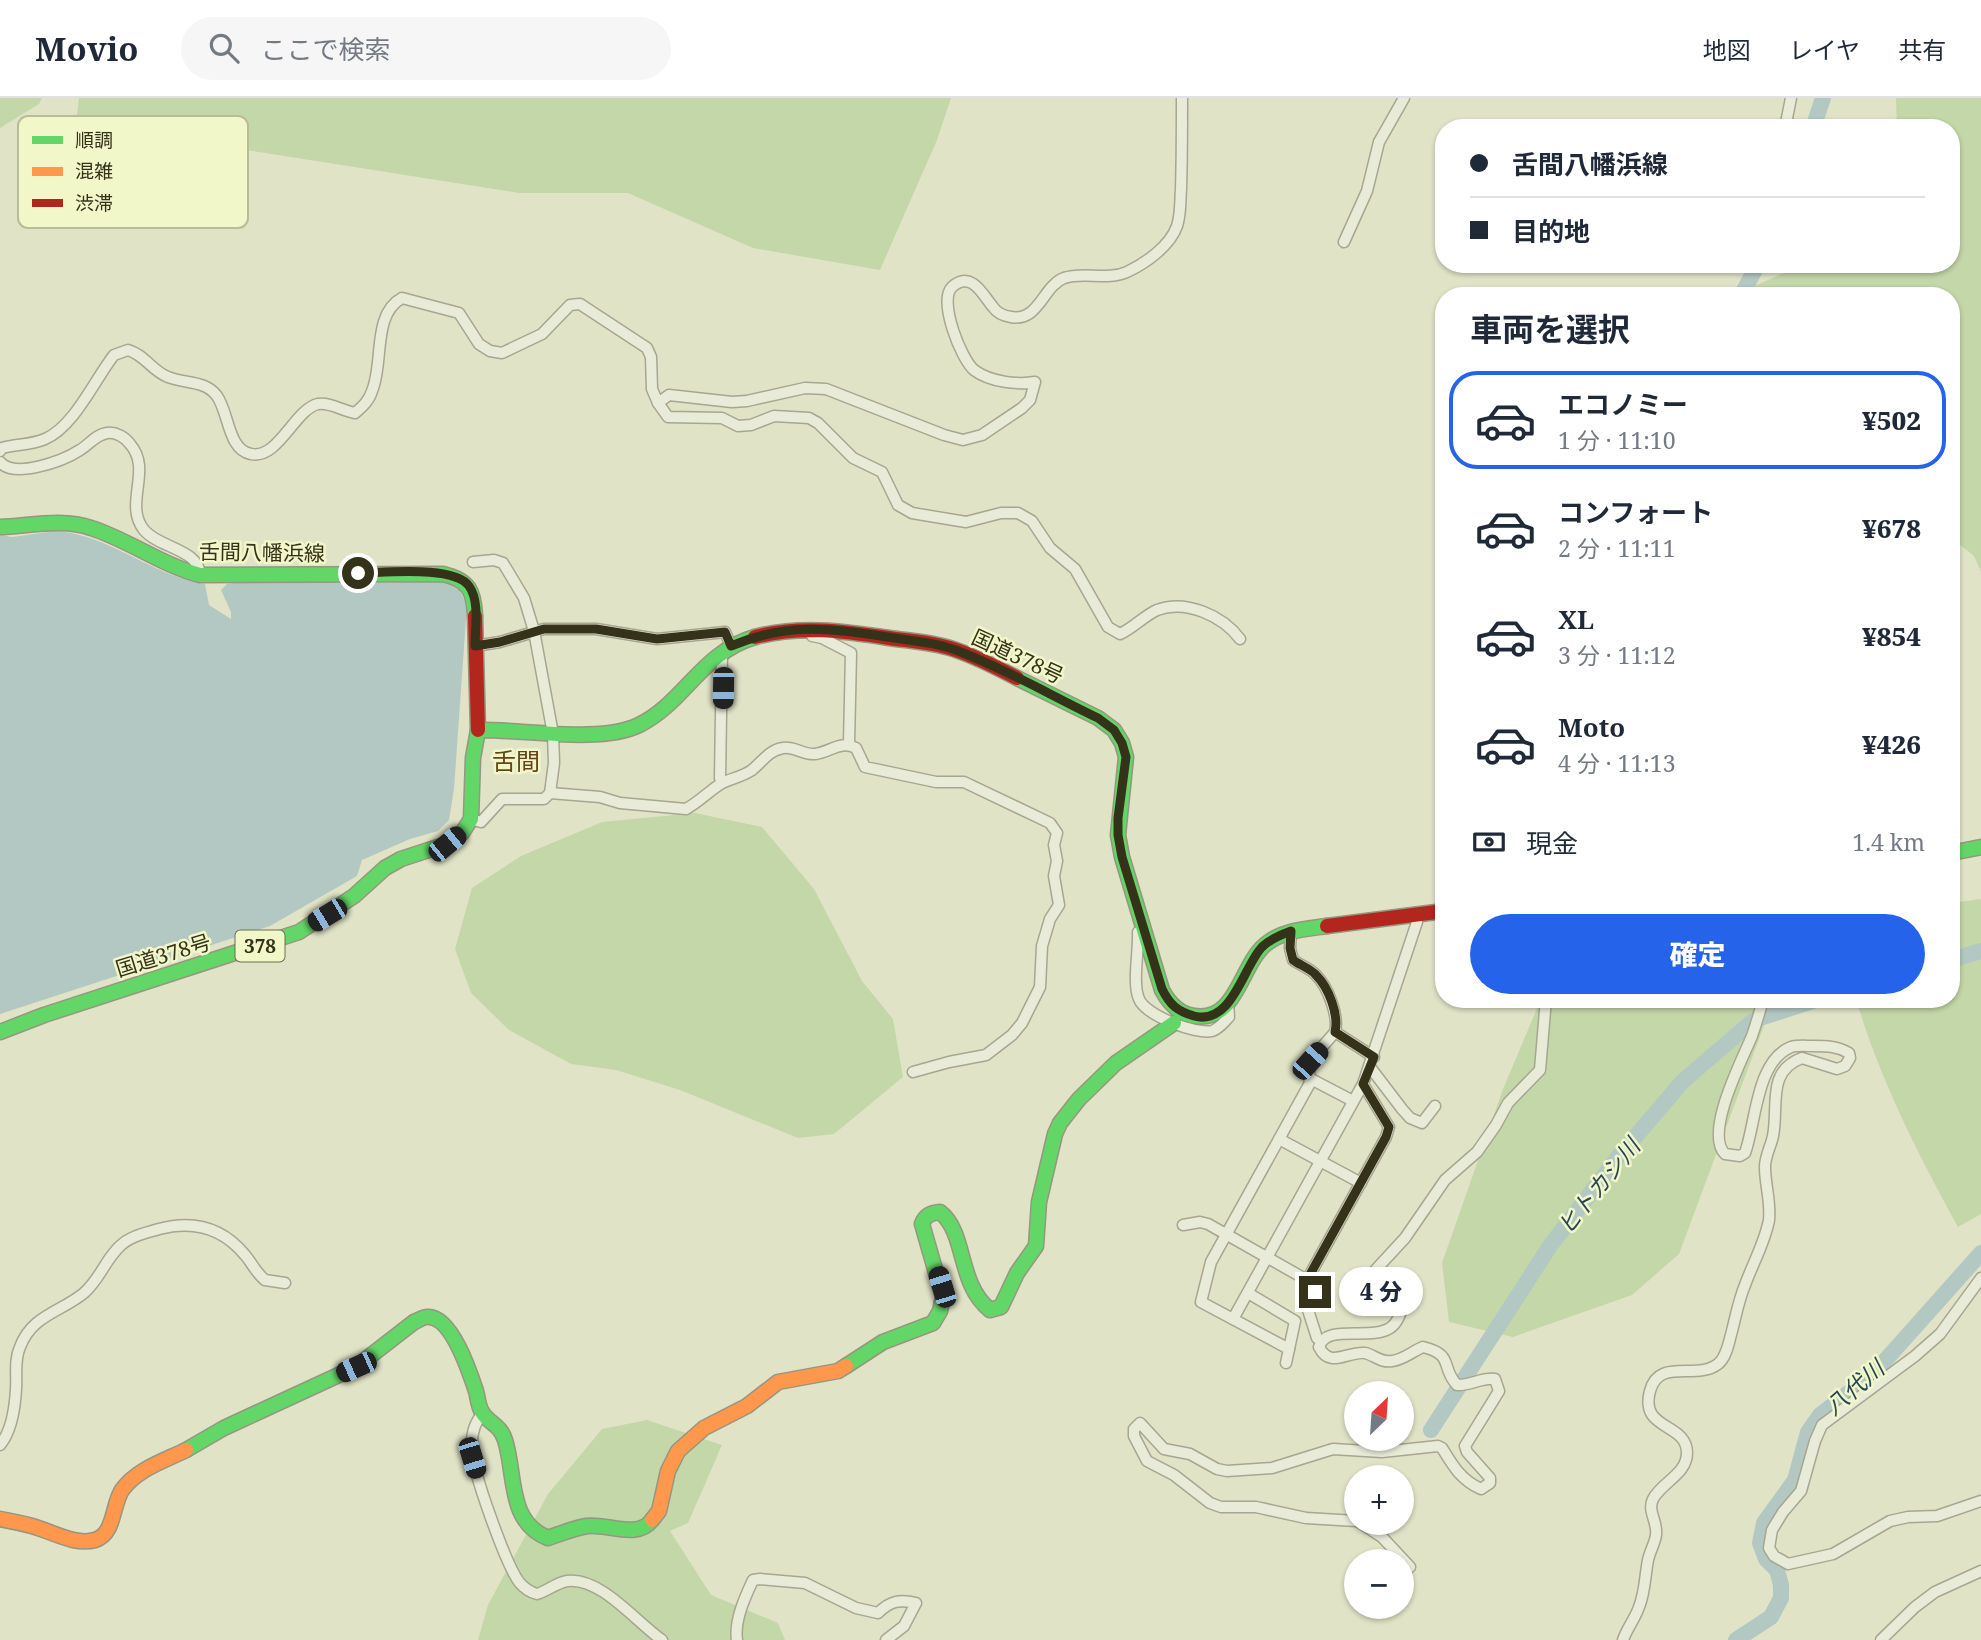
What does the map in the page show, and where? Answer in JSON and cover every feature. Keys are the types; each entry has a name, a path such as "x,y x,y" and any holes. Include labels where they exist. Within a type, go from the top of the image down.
{"main road":[{"name":"舌間八幡浜線","path":"0,527 64,524 90,527 171,565 200,575 436,573 454,576 469,586 474,597 478,730"},
{"name":"国道378号","path":"478,730 552,734 625,731 641,724 657,712 697,671 726,649 753,637 782,631 813,628 837,630 956,650 1098,718 1114,730 1126,757 1118,818 1122,857 1162,989 1168,1002 1180,1012 1199,1017 1215,1014 1228,1003"},
{"path":"471,819 473,758 478,730"},
{"name":"国道378号","path":"0,1032 44,1015 299,932 354,896 385,868 401,859 447,844 462,833 471,819"},
{"path":"1960,851 1981,847"},
{"path":"1228,1003 1238,990 1253,958 1276,936 1291,931 1435,912"},
{"path":"0,1519 77,1541 96,1540 109,1528 124,1487 142,1470 184,1451 224,1428 356,1367 423,1317 438,1319 450,1334 467,1368 483,1413 495,1420 504,1436 512,1486 523,1514 534,1531 548,1538 588,1526 632,1530 648,1525 659,1511 668,1471 678,1451 704,1428 747,1406 778,1382 838,1371 883,1342 924,1327 937,1318 943,1297 922,1224 927,1214 940,1212 949,1219 975,1295 990,1310 1001,1307 1017,1273 1036,1246 1039,1202 1060,1123 1079,1099 1116,1063 1174,1023"}],"street":[{"path":"658,403 669,395 732,402 805,387 816,388 837,392 944,435 963,440 982,435 1030,400 1035,382 1007,382 990,378 975,370 963,351 947,311 948,294 958,284 965,282 974,285 983,290 993,307 1001,314 1018,318 1034,310 1061,279 1127,272 1152,256 1169,240 1180,215 1182,98"},
{"path":"1344,242 1367,191 1379,142 1404,98"},
{"path":"1787,119 1791,98"},
{"path":"0,451 2,448 44,440 61,430 114,355 128,350 142,356 165,376 210,389 224,409 236,444 248,454 261,454 317,404 329,404 355,413 364,405 373,391 386,316 393,303 402,298 459,313 479,344 490,351 502,353 542,334 570,304 580,304 647,348 651,357 652,388 668,417 722,418 738,426 751,425 774,416 808,418 818,423 853,458 882,472 898,505 904,510 966,522 1000,513 1017,513 1032,521 1050,548 1075,569 1101,616 1114,632 1120,634 1156,611 1173,607 1194,609 1215,617 1232,627 1240,639"},
{"path":"0,462 6,468 20,471 67,457 105,433 119,435 130,442 140,465 135,503 136,519 153,538 195,560 200,567 200,575"},
{"path":"471,819 481,822 502,799 544,799 550,793 554,763 552,734 534,631 524,598 503,563 495,560 473,562"},
{"path":"475,646 544,629 596,629 657,639 725,632 722,783"},
{"path":"782,631 787,637 822,638 850,653 849,744"},
{"path":"550,793 686,809 722,783 737,779 780,748 817,754 838,745 849,744 856,748 865,767 936,782 964,782 1050,823 1057,833 1054,845 1057,861 1054,876 1059,905 1050,919 1042,946 1040,987 1022,1023 1012,1035 986,1055 913,1072"},
{"path":"1233,1319 1363,1084 1417,922 1417,914"},
{"path":"1143,924 1137,929 1137,984 1139,1000 1150,1011 1174,1023 1204,1032 1215,1030 1229,1017 1228,1003"},
{"path":"1289,1349 1201,1302 1211,1262 1310,1083 1310,1061 1335,1032 1338,1023 1334,1008 1316,974 1293,960 1290,948 1291,931"},
{"path":"1344,1521 1306,1518 1256,1507 1221,1507 1210,1503 1174,1475 1152,1466 1141,1453 1134,1429 1140,1423 1164,1449 1190,1454 1217,1469 1240,1472 1272,1468 1334,1449 1382,1452 1438,1446 1442,1448 1457,1473 1472,1485 1481,1489 1490,1483 1490,1478 1467,1452 1465,1446 1499,1391 1495,1379 1490,1378 1467,1386 1457,1385 1452,1380 1444,1357 1434,1350 1423,1348 1399,1360 1388,1362 1363,1353 1329,1358 1322,1354 1319,1348 1321,1341 1328,1335 1377,1333 1390,1328 1399,1318 1403,1304 1396,1297 1377,1292 1369,1286 1368,1277 1405,1238 1445,1180 1477,1152 1508,1103 1540,1070 1545,1008"},
{"path":"1623,1640 1641,1604 1649,1556 1656,1536 1651,1506 1654,1497 1685,1464 1688,1450 1684,1440 1653,1418 1647,1407 1650,1390 1660,1374 1666,1371 1710,1368 1721,1362 1727,1350 1745,1284 1768,1224 1770,1210 1765,1163 1773,1136 1775,1090 1779,1076 1786,1066 1802,1058 1837,1069 1845,1066 1850,1058 1849,1053 1841,1048 1815,1046 1791,1048 1777,1057 1764,1080 1745,1153 1740,1156 1725,1154 1719,1146 1719,1131 1731,1084 1760,1008"},
{"path":"1335,1032 1372,1062 1410,1118 1422,1123 1435,1105"},
{"path":"1309,1078 1353,1101"},
{"path":"1307,1280 1362,1183 1389,1127 1363,1084"},
{"path":"1279,1139 1362,1183"},
{"path":"1183,1225 1200,1222 1307,1280 1315,1292 1308,1310 1309,1317 1321,1341"},
{"path":"0,1445 13,1414 16,1360 24,1337 40,1321 94,1284 112,1255 125,1241 180,1225 208,1227 218,1231 237,1246 265,1280 285,1283"},
{"path":"1981,1278 1940,1334 1915,1356 1822,1425 1812,1449 1801,1491 1772,1530 1769,1548 1774,1556 1788,1564 1801,1562 1833,1554 1890,1521 1937,1516 1981,1502"},
{"path":"1248,1293 1295,1321 1286,1363"},
{"path":"483,1413 474,1427 472,1458 512,1570 520,1584 527,1591 537,1594 568,1581 587,1585 618,1602 662,1640"},
{"path":"1379,1535 1393,1549"},
{"path":"1881,1640 1914,1607 1935,1592 1981,1571"},
{"path":"737,1640 736,1631 743,1602 749,1595 753,1580 805,1583 856,1608 878,1613 887,1604 902,1599 916,1603 904,1626 886,1640"}],"green space":[{"path":"0,98 42,98 39,104 0,128"},
{"path":"79,98 951,98 937,140 880,270 753,248 628,193 519,193 248,150 248,116 77,116"},
{"path":"1896,98 1981,98 1981,572 1974,556 1960,545 1960,287 1752,287 1784,273 1960,273 1960,119 1897,119"},
{"path":"695,813 762,827 814,889 862,981 893,1019 903,1077 834,1134 798,1138 680,1090 616,1070 571,1064 509,1030 471,993 455,949 472,888 521,856 602,822"},
{"path":"1981,899 1981,1214 1958,1227 1901,1116 1876,1059 1859,1008 1960,1008 1960,902"},
{"path":"1537,1008 1771,1008 1679,1254 1632,1295 1513,1337 1449,1322 1442,1263 1503,1089"},
{"path":"647,1420 722,1445 688,1523 670,1531 711,1595 778,1623 785,1640 478,1640 488,1605 548,1494 602,1429"}],"water":[{"path":"56,531 95,540 167,573 205,584 209,605 231,619 231,612 221,590 227,584 444,582 458,587 467,605 454,789 449,820 438,831 410,839 362,860 357,876 270,926 0,1014 0,535 12,537"}],"waterway":[{"path":"1816,119 1823,98"},
{"path":"1746,287 1753,273"},
{"name":"ヒトカシ川","path":"1960,957 1981,951"},
{"name":"ヒトカシ川","path":"1431,1430 1550,1246 1618,1157 1683,1081 1754,1020 1791,1008"},
{"name":"八代川","path":"1736,1640 1771,1617 1781,1598 1777,1570 1766,1559 1760,1543 1764,1523 1795,1480 1808,1432 1820,1415 1874,1373 1981,1253"}],"traffic: fast":[{"path":"0,527 58,523 80,525 105,533 172,565 200,575 443,574 459,580 468,588 475,616"},
{"path":"0,1032 44,1015 299,932 354,896 385,868 401,859 447,844 462,833 471,819 473,758 478,730 583,735 623,731 655,716 721,654 755,637"},
{"path":"1017,678 1098,718 1114,730 1122,743 1126,757 1118,835 1122,857 1162,990 1175,1007 1194,1016 1208,1016 1220,1011 1229,1002 1257,953 1266,944 1287,933 1327,926"},
{"path":"1960,851 1981,847"},
{"path":"846,1366 883,1342 933,1323 940,1311 943,1297 922,1224 931,1214 940,1212 949,1221 972,1287 979,1299 990,1310 1001,1307 1017,1273 1036,1246 1039,1202 1060,1123 1079,1099 1116,1063 1174,1023"},
{"path":"186,1450 224,1428 356,1367 414,1322 429,1317 445,1326 452,1336 469,1372 481,1410 503,1435 519,1509 535,1531 548,1538 587,1526 638,1529 652,1520"}],"traffic: slow":[{"path":"652,1520 659,1511 668,1471 678,1451 704,1428 747,1406 778,1382 838,1371 846,1366"},
{"path":"0,1519 32,1526 71,1540 95,1540 106,1532 122,1490 135,1476 186,1450"}],"traffic: jam":[{"path":"475,616 478,730"},
{"path":"755,637 788,631 822,630 929,643 969,655 1017,678"},
{"path":"1327,926 1435,912"}],"district":[{"name":"舌間","path":"516,760"}],"route":[{"path":"358,573 436,573 459,578 469,586 474,597 475,646 544,629 596,629 657,639 725,632 731,646 753,637 782,631 813,628 837,630 956,650 1098,718 1114,730 1126,757 1118,818 1122,857 1168,1002 1180,1012 1199,1017 1215,1014 1238,990 1253,958 1264,945 1276,936 1291,931 1290,948 1293,960 1316,974 1334,1008 1338,1023 1335,1032 1374,1057 1363,1084 1389,1127 1362,1183 1307,1280 1315,1292"}]}
